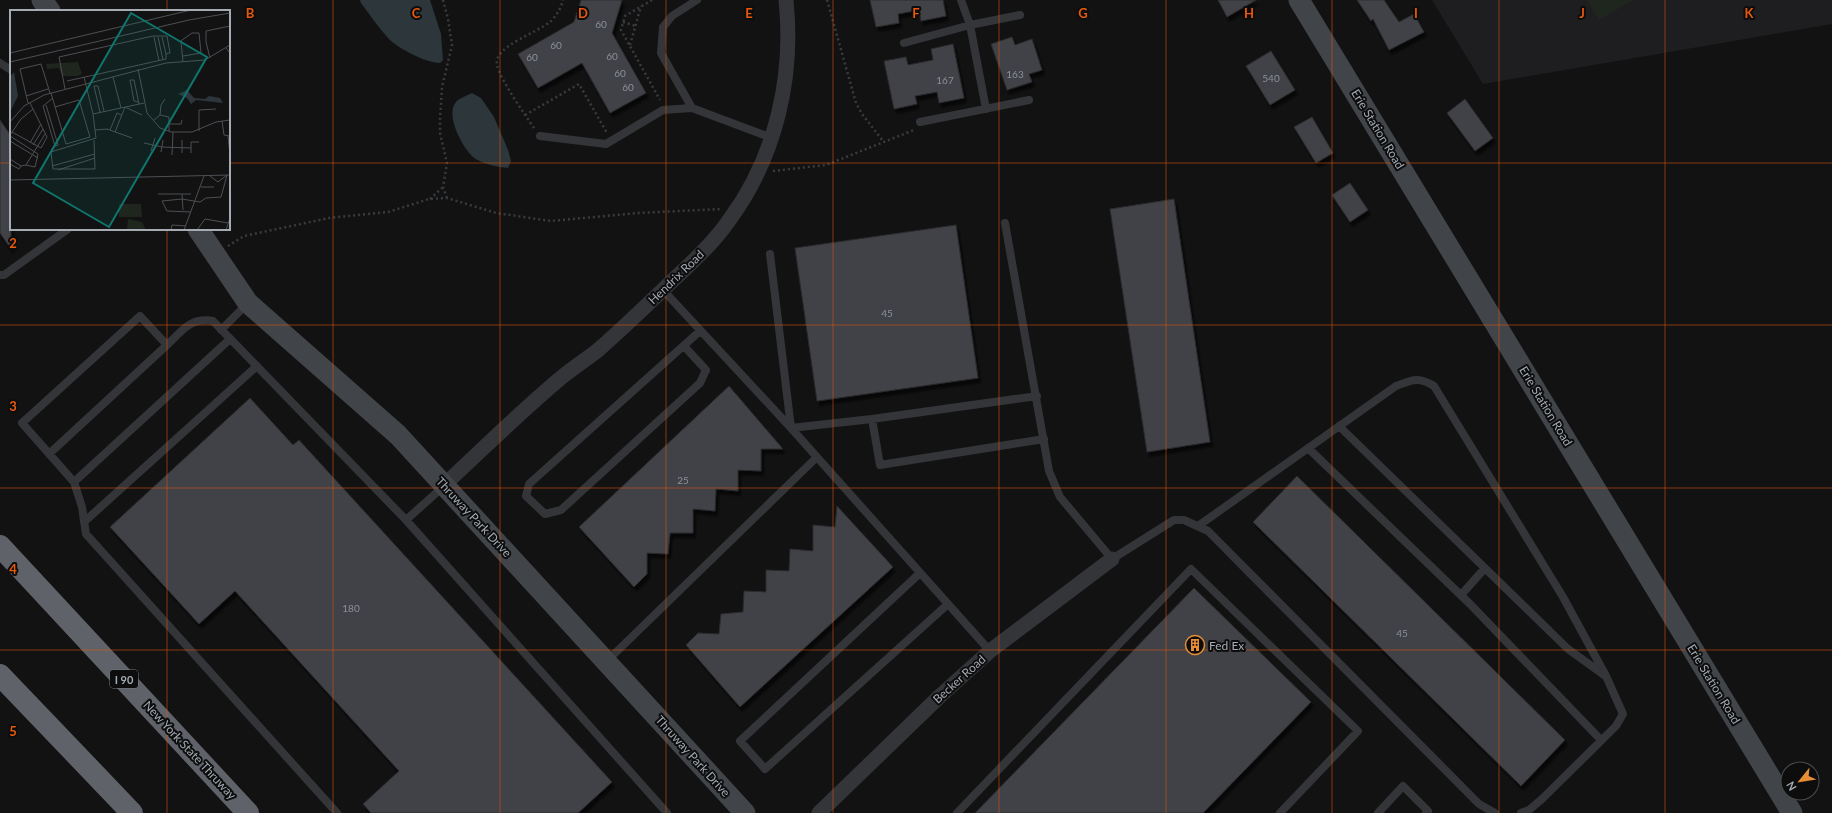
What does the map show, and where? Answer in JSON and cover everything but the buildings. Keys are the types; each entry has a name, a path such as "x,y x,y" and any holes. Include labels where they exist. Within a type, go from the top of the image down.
{"highway":[{"name":"New York State Thruway","path":"0,546 248,813"},
{"path":"0,675 132,813"}],"main road":[{"path":"42,0 49,10"},
{"name":"Erie Station Road","path":"1299,0 1792,813"},
{"name":"Thruway Park Drive","path":"199,230 248,303 398,435 744,813"}],"street":[{"name":"Hendrix Road","path":"444,485 561,378 597,350 662,290 713,241 735,213 760,166 772,138 786,77 789,46 786,0"},
{"name":"Becker Road","path":"819,813 940,696 990,651 1112,559"}],"lane":[{"path":"692,108 661,53 663,27 672,16 697,0"},
{"path":"961,0 970,25 986,109"},
{"path":"904,43 970,25 1020,15"},
{"path":"0,63 10,69"},
{"path":"920,122 1029,100"},
{"path":"540,136 606,144 663,110 692,108 772,138"},
{"path":"1005,222 1037,396 1048,471 1060,496 1112,559 1174,520 1184,520 1208,531 1479,804 1495,813"},
{"path":"0,275 4,275 67,230"},
{"path":"770,254 791,428"},
{"path":"662,290 791,428 990,651"},
{"path":"222,330 248,303"},
{"path":"167,345 140,316 22,423 74,482 82,507 86,534 337,813"},
{"path":"50,454 191,323 201,319 213,321 406,520 667,813"},
{"path":"684,346 706,370 700,383 561,510 545,514 526,496 529,484 700,331"},
{"path":"74,482 230,339"},
{"path":"84,522 257,366"},
{"path":"1198,526 1396,386 1417,379 1425,380 1434,386 1563,597 1606,676 1623,714 1616,726 1542,799 1529,810 1522,813"},
{"path":"791,428 872,419 1037,396"},
{"path":"872,419 880,465 1044,439"},
{"path":"1339,426 1568,649 1606,676"},
{"path":"1308,448 1461,595 1601,740"},
{"path":"606,662 817,457"},
{"path":"406,520 444,485"},
{"path":"1461,595 1485,568"},
{"path":"957,813 1191,569 1358,731 1280,813"},
{"path":"920,573 740,741 760,764 765,769 948,604"},
{"path":"1378,813 1403,786 1428,811 1426,813"}],"path":[{"path":"429,199 442,187 447,163 440,133 441,95 452,45 443,0"},
{"path":"540,136 525,115 497,66 498,55 502,50 550,22 557,15 563,0"},
{"path":"652,0 625,16 621,30 662,102"},
{"path":"827,0 856,103 862,114 883,141"},
{"path":"630,46 641,6"},
{"path":"623,22 636,26"},
{"path":"525,115 579,84 612,141"},
{"path":"760,166 776,172 826,165 916,129 916,123 920,122"},
{"path":"442,187 447,198"},
{"path":"215,255 244,236 329,218 388,212 429,199 447,198 496,214 550,221 598,216 720,209 735,213"}],"shaded area":[{"path":"360,0 430,0 441,34 443,60 440,63 427,60 412,54 392,42 381,30"},
{"path":"1432,0 1832,0 1832,24 1483,84"},
{"path":"1587,0 1633,0 1599,20"},
{"path":"472,93 481,98 494,117 508,150 511,161 508,168 490,165 473,157 464,146 456,131 452,115 453,108 457,101"}],"place":[{"name":"Fed Ex","path":"1195,645"}]}
